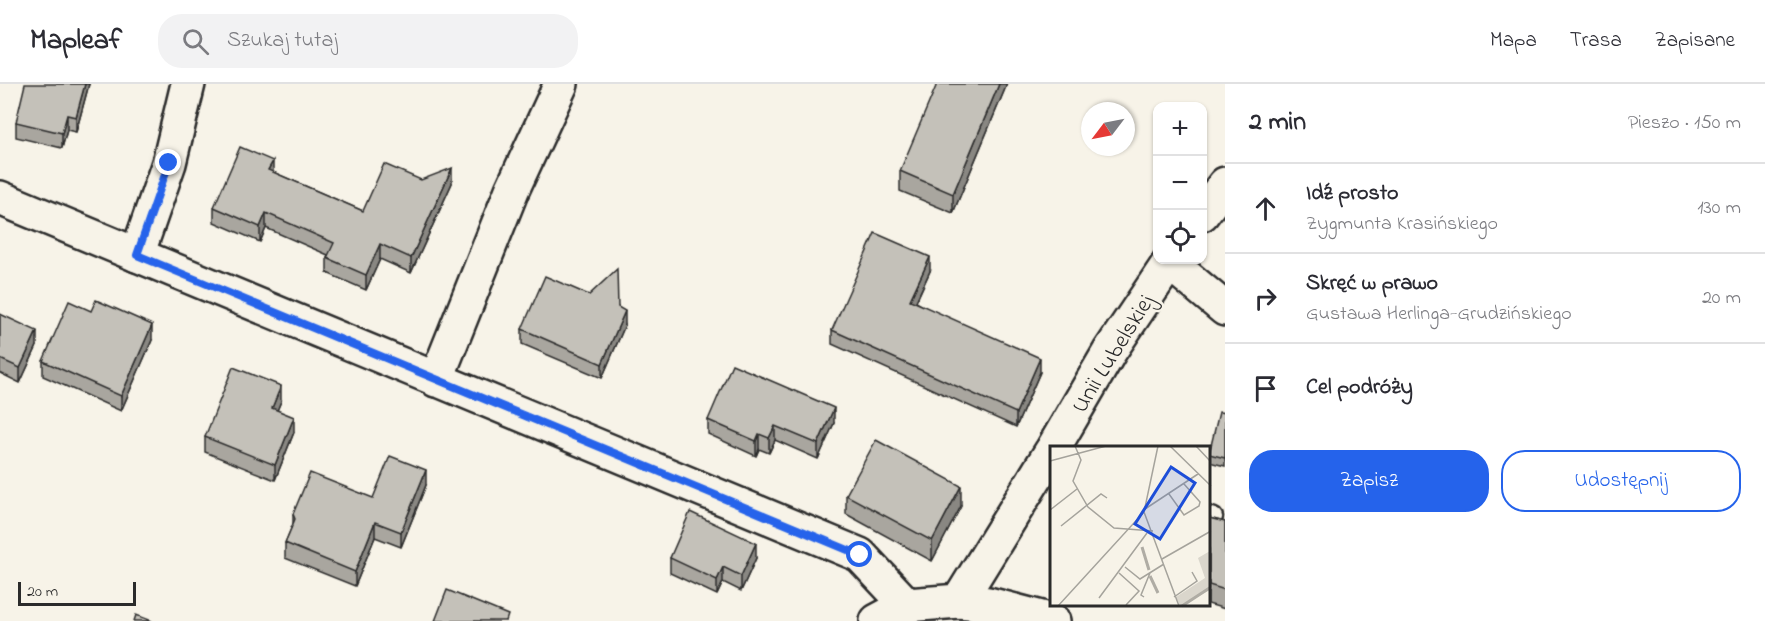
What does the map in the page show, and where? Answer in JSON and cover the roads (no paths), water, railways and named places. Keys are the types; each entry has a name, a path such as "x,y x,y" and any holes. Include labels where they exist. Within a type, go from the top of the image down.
{"street":[{"path":"137,255 169,163 188,84"},
{"path":"436,380 512,190 561,84"},
{"path":"1206,210 1225,184"},
{"path":"0,198 860,555 908,605"},
{"name":"Unii Lubelskiej","path":"1057,446 1110,351 1168,264"},
{"path":"1173,264 1225,309"},
{"name":"Unii Lubelskiej","path":"959,601 1050,459"},
{"path":"877,621 908,605 959,601 988,603 1053,621"}]}
